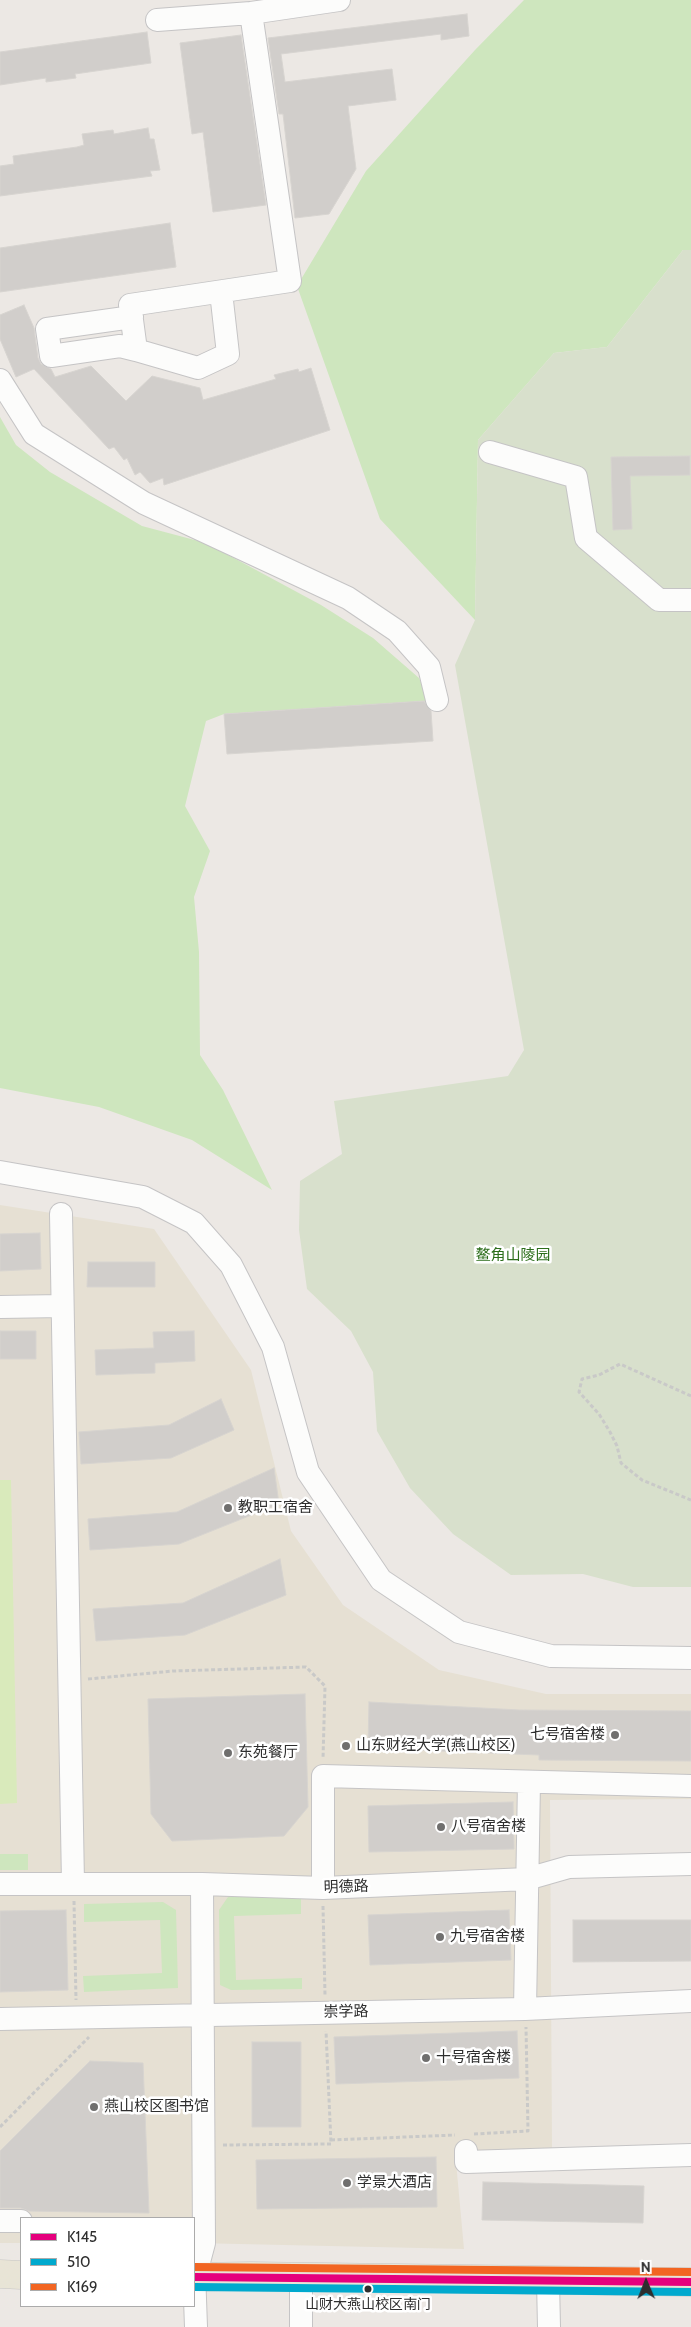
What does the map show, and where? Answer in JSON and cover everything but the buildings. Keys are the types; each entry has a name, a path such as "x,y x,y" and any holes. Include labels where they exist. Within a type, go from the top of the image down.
{"main road":[{"path":"0,2274 20,2275"},
{"path":"195,2275 691,2282"}],"street":[{"path":"157,20 251,14 339,0"},
{"path":"136,350 130,306 290,281 251,14"},
{"path":"132,318 47,329 51,356 120,346 198,368 228,354 221,292"},
{"path":"0,380 34,434 144,503 348,598 397,631 429,667 437,700"},
{"path":"490,452 576,477 586,538 660,600 691,600"},
{"path":"0,1172 143,1197 194,1223 231,1265 273,1347 308,1472 381,1580 458,1632 551,1656 691,1658"},
{"path":"61,1214 73,1883"},
{"path":"0,1307 62,1306"},
{"path":"323,1888 322,1776 691,1786"},
{"path":"526,2008 529,1782"},
{"name":"明德路","path":"0,1884 195,1884 323,1888 527,1879 568,1867 691,1864"},
{"path":"190,2217 196,2016 195,1884"},
{"name":"崇学路","path":"0,2019 526,2008 691,2001"},
{"path":"195,2272 204,2243 205,2146 196,2016"},
{"path":"464,2140 466,2162 691,2155"},
{"path":"0,2221 20,2222"},
{"path":"301,2276 302,2327"},
{"path":"548,2281 549,2327"},
{"path":"195,2301 196,2327"}],"path":[{"path":"691,1396 620,1364 599,1376 582,1379 579,1392 599,1414 610,1432 617,1446 621,1463 642,1480 691,1500"},
{"path":"70,1680 173,1671 306,1667 325,1686 322,1776"},
{"path":"73,1883 76,2018"},
{"path":"205,2146 331,2144 325,2013 323,1888"},
{"path":"331,2140 464,2140 528,2132 526,2008"},
{"path":"0,2127 108,2018"}],"shaded area":[{"name":"山东财经大学(燕山校区)","path":"0,1205 154,1229 251,1370 291,1531 343,1605 439,1670 546,1694 691,1694 691,1799 550,1800 552,2149 455,2151 464,2249 195,2243 195,2217 20,2217 20,2243 0,2243"}],"green space":[{"path":"524,0 691,0 691,250 683,250 607,347 554,353 478,440 475,620 380,519 297,286 366,171 475,50"},
{"name":"鳌角山陵园","path":"683,250 691,250 691,1587 633,1587 583,1574 511,1575 453,1534 410,1488 377,1431 373,1372 351,1331 307,1289 299,1230 300,1181 342,1154 334,1101 508,1076 524,1050 455,665 475,620 478,440 554,353 607,347"},
{"path":"0,417 16,445 50,472 142,526 206,543 321,605 373,638 419,678 430,701 224,714 206,721 185,806 210,851 194,897 199,952 200,1055 223,1090 272,1190 192,1140 99,1107 0,1088"},
{"path":"0,1480 11,1480 17,1803 0,1804"},
{"path":"0,1854 28,1854 28,1870 0,1870"},
{"path":"228,1897 301,1897 301,1914 234,1916 236,1980 302,1978 302,1989 231,1990 220,1985 219,1910"},
{"path":"163,1902 176,1910 178,1988 84,1992 83,1976 162,1973 160,1920 84,1922 84,1904"}],"transit line":[{"name":"K169","path":"195,2267 691,2272"},
{"name":"K145","path":"195,2277 691,2282"},
{"name":"510","path":"195,2287 691,2292"}],"place":[{"name":"教职工宿舍","path":"228,1508"},
{"name":"七号宿舍楼","path":"615,1735"},
{"name":"山东财经大学(燕山校区)","path":"346,1746"},
{"name":"东苑餐厅","path":"228,1753"},
{"name":"八号宿舍楼","path":"441,1827"},
{"name":"九号宿舍楼","path":"440,1937"},
{"name":"十号宿舍楼","path":"426,2058"},
{"name":"燕山校区图书馆","path":"94,2107"},
{"name":"学景大酒店","path":"347,2183"},
{"name":"山财大燕山校区南门","path":"368,2289"}]}
